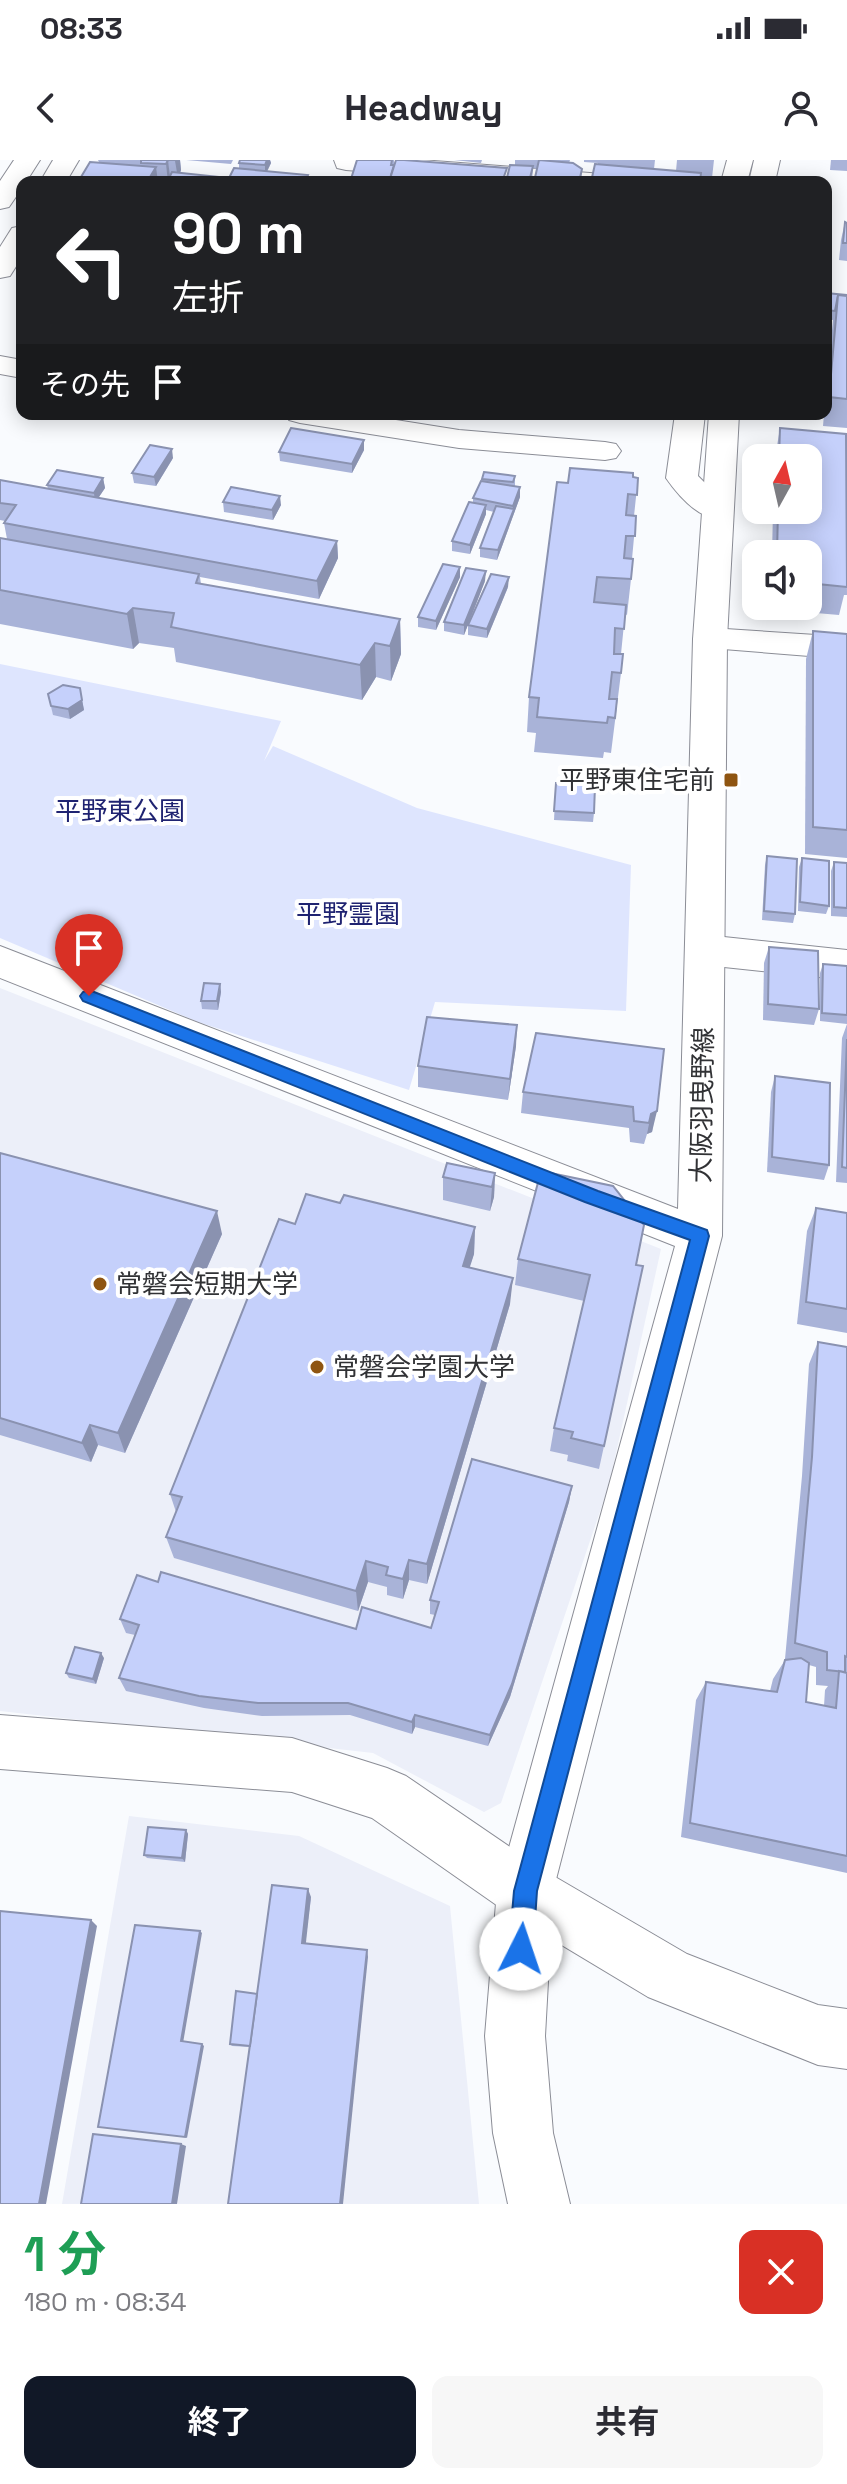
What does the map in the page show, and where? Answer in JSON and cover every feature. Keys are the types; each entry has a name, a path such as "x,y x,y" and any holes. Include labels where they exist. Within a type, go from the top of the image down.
{"street":[{"path":"344,168 492,176"},
{"path":"0,201 16,177"},
{"path":"0,270 16,244"},
{"path":"338,420 459,439 605,451"},
{"path":"689,420 682,478 717,511"},
{"name":"大阪羽曳野線","path":"539,2204 523,2133 515,2036 525,1891 700,1236 710,639 724,420"},
{"path":"710,639 847,648"},
{"path":"705,950 847,965"},
{"path":"0,961 700,1236"},
{"path":"0,1742 292,1765 387,1795 525,1891 669,1976 818,2035 847,2039"}],"shaded area":[{"name":"常磐会学園大学","path":"0,988 661,1249 609,1485 501,1803 484,1812 373,1753 0,1711"},
{"path":"129,1816 299,1836 450,1906 479,2204 62,2204"}],"green space":[{"path":"0,664 281,721 264,761 273,746 417,808 631,865 626,1011 435,1002 409,1090 198,1022 0,938"}],"building":[{"path":"141,160 168,160 166,164 141,163"},
{"path":"240,160 267,160 265,165 239,163"},
{"path":"357,160 392,160 391,165 394,165 391,176 352,176"},
{"path":"396,160 507,168 504,176 391,176"},
{"path":"539,160 573,163 582,169 580,176 535,176"},
{"path":"90,162 156,167 151,176 82,176"},
{"path":"595,164 701,173 701,176 592,176"},
{"path":"510,165 533,166 530,176 507,176"},
{"path":"234,168 308,175 308,176 230,176"},
{"path":"172,172 210,176 170,176"},
{"path":"845,222 847,243 843,243"},
{"path":"832,294 847,295 838,295 835,311 832,311"},
{"path":"838,295 847,296 847,399 832,397"},
{"path":"291,428 364,440 352,464 279,452"},
{"path":"780,428 846,434 847,587 822,584 822,540 777,540 778,524 822,524 822,444 779,444"},
{"path":"150,445 172,449 154,477 132,473"},
{"path":"570,468 633,473 633,477 638,478 637,495 628,494 626,515 636,516 635,536 626,536 624,558 633,559 631,579 597,577 594,602 626,605 624,629 615,628 614,654 623,654 621,673 612,672 609,699 617,699 615,718 608,717 607,723 537,717 539,698 529,697 557,482 568,483"},
{"path":"57,470 103,478 94,493 47,485"},
{"path":"484,472 515,476 513,482 482,479"},
{"path":"0,480 337,541 317,581 4,523 16,505 0,503"},
{"path":"481,481 520,487 513,506 473,498"},
{"path":"231,487 280,496 272,510 223,502"},
{"path":"469,502 486,505 470,545 452,541"},
{"path":"496,506 514,509 498,550 480,548"},
{"path":"0,538 199,574 196,583 400,619 390,646 375,643 360,665 171,627 174,613 133,608 127,614 0,590"},
{"path":"443,564 460,567 436,621 418,617"},
{"path":"466,568 486,571 464,625 444,622"},
{"path":"491,574 509,577 487,629 468,625"},
{"path":"813,631 847,634 847,830 813,827"},
{"path":"63,685 80,688 82,700 68,709 51,706 48,694"},
{"path":"556,783 595,786 594,813 554,811"},
{"path":"767,856 797,859 795,914 764,911"},
{"path":"802,858 829,861 829,906 800,902"},
{"path":"834,862 847,863 847,908 834,907"},
{"path":"769,947 818,951 819,1009 768,1004"},
{"path":"823,964 847,966 847,1015 822,1013"},
{"path":"204,983 220,984 217,1001 201,1001"},
{"path":"427,1017 517,1025 510,1079 418,1066"},
{"path":"536,1033 664,1049 657,1111 651,1114 649,1123 634,1121 633,1107 523,1092"},
{"path":"847,1039 847,1168 842,1167"},
{"path":"775,1076 830,1083 829,1165 772,1157"},
{"name":"常磐会短期大学","path":"0,1153 217,1211 118,1433 90,1425 82,1443 0,1418"},
{"path":"447,1163 495,1173 492,1187 443,1177"},
{"path":"541,1171 613,1186 644,1225 636,1265 643,1266 604,1446 571,1438 573,1432 554,1428 590,1275 518,1259"},
{"path":"306,1194 340,1203 344,1195 475,1227 463,1266 513,1278 427,1564 409,1560 403,1579 386,1575 388,1567 366,1561 356,1591 166,1537 182,1497 170,1494 279,1219 295,1224"},
{"path":"816,1208 847,1213 847,1309 806,1302"},
{"path":"818,1342 847,1347 845,1672 827,1670 827,1652 795,1643 812,1457"},
{"path":"472,1459 572,1486 512,1684 490,1735 415,1715 412,1722 348,1703 258,1703 199,1696 119,1678 139,1625 120,1619 137,1575 158,1582 161,1572 356,1629 362,1607 431,1628 439,1602 430,1600"},
{"path":"75,1647 101,1653 93,1679 66,1673"},
{"path":"801,1658 809,1663 806,1702 836,1708 839,1671 847,1673 847,1856 690,1823 706,1682 777,1692 785,1660"},
{"path":"148,1827 186,1830 182,1858 144,1855"},
{"path":"272,1885 308,1889 302,1943 367,1950 340,2204 228,2204"},
{"path":"0,1911 91,1920 39,2204 0,2204"},
{"path":"135,1925 200,1931 181,2041 202,2044 185,2137 98,2127"},
{"path":"236,1991 257,1994 250,2046 230,2044"},
{"path":"93,2134 181,2144 172,2204 81,2204"}],"place":[{"name":"平野東住宅前","path":"731,780"},
{"name":"常磐会短期大学","path":"100,1284"},
{"name":"常磐会学園大学","path":"317,1367"}],"route":[{"path":"89,996 700,1236 525,1891 521,1949"}],"park label":[{"name":"平野東公園","path":"120,811"},
{"name":"平野霊園","path":"348,914"}]}
